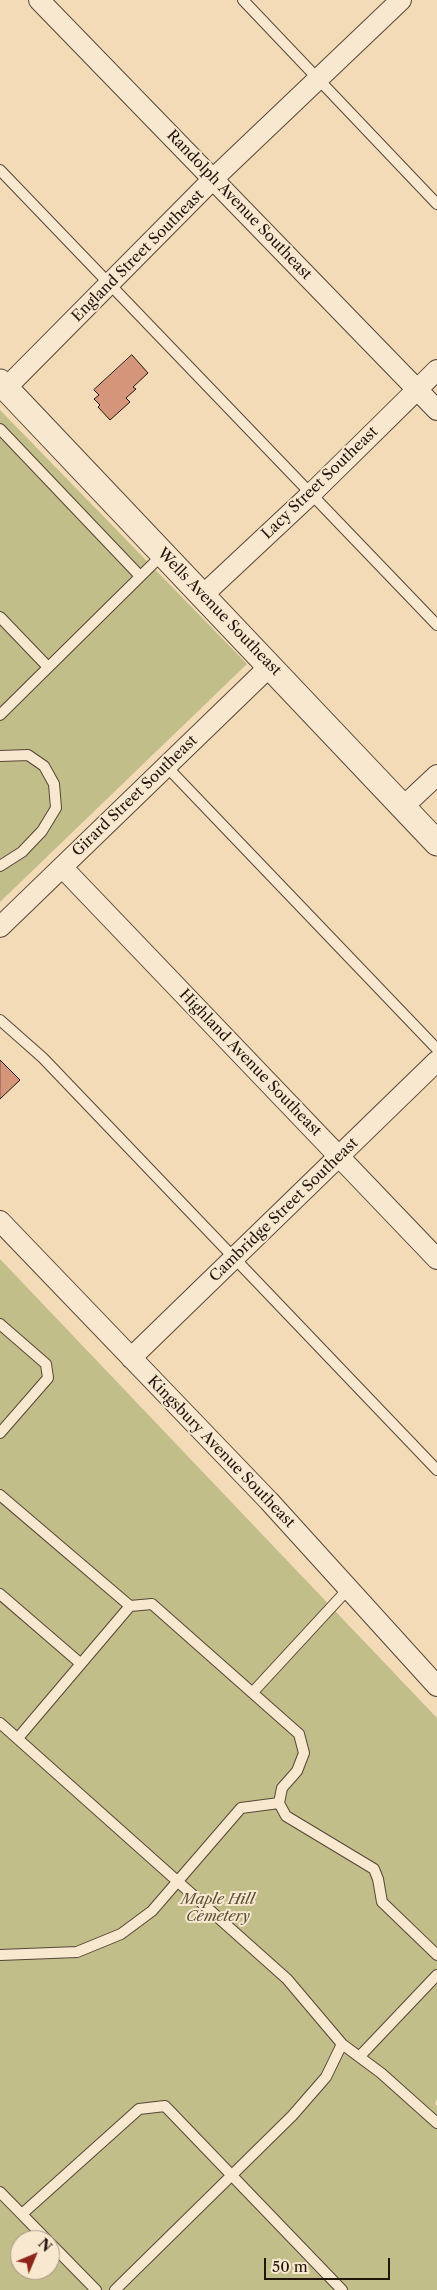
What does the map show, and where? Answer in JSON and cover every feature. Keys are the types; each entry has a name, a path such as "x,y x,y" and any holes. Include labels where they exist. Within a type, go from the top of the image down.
{"street":[{"name":"Randolph Avenue Southeast","path":"39,0 437,410"},
{"name":"England Street Southeast","path":"3,385 109,284 212,180 401,0"},
{"name":"Lacy Street Southeast","path":"203,595 311,494 437,370"},
{"name":"Wells Avenue Southeast","path":"3,385 437,843"},
{"name":"Girard Street Southeast","path":"0,927 270,666"},
{"path":"404,806 437,775"},
{"name":"Highland Avenue Southeast","path":"62,867 437,1259"},
{"name":"Cambridge Street Southeast","path":"131,1358 437,1061"},
{"name":"Kingsbury Avenue Southeast","path":"0,1221 269,1501 437,1686"}],"lane":[{"path":"243,0 437,204"},
{"path":"0,170 437,625"},
{"path":"0,430 140,576"},
{"path":"0,714 163,554"},
{"path":"0,617 48,667"},
{"path":"0,756 28,755 44,766 54,784 56,808 42,831 22,852 0,866"},
{"path":"166,766 437,1049"},
{"path":"0,1020 43,1058 437,1470"},
{"path":"0,1324 46,1364 48,1378 0,1433"},
{"path":"0,1495 130,1606"},
{"path":"253,1692 349,1588"},
{"path":"0,1594 80,1664"},
{"path":"18,1738 130,1606 152,1604 299,1734 304,1754 297,1772 282,1788 279,1803 286,1816 295,1823 364,1861 374,1869 378,1879 382,1902 437,1955"},
{"path":"0,1722 287,1979 342,2044 360,2056 437,2123"},
{"path":"0,1955 77,1952 121,1934 152,1911 241,1808 279,1803"},
{"path":"360,2056 437,1975"},
{"path":"114,2290 292,2116 326,2077 342,2044"},
{"path":"22,2214 139,2109 164,2106 342,2290"},
{"path":"0,2192 37,2230"},
{"path":"60,2253 96,2290"}],"green space":[{"path":"0,410 247,664 0,902"},
{"name":"Maple Hill Cemetery","path":"0,1259 437,1718 437,2099 435,2104 437,2106 437,2290 0,2290"}],"building":[{"path":"132,355 148,373 133,387 136,389 126,398 130,402 110,420 98,407 100,405 94,399 99,395 94,390"},
{"path":"0,1060 20,1080 0,1099"}]}
